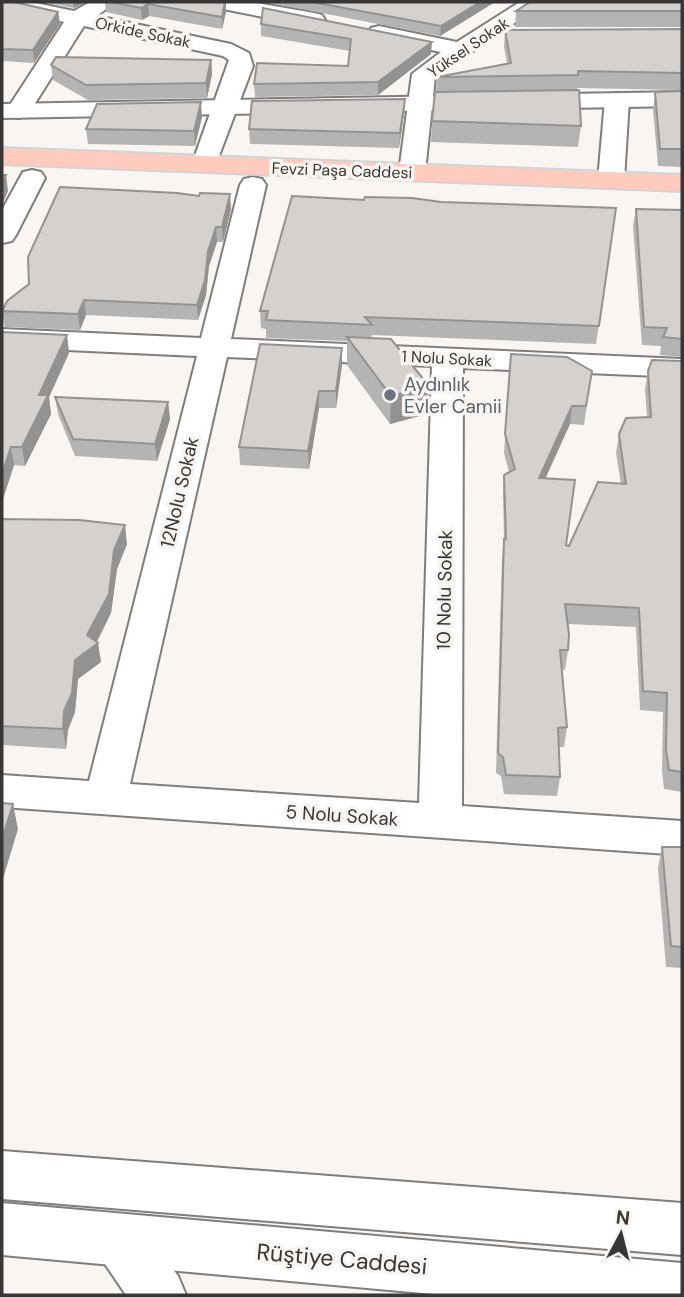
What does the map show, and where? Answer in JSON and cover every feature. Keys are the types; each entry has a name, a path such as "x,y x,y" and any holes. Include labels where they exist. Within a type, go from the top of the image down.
{"main road":[{"name":"Fevzi Paşa Caddesi","path":"2,156 682,183"},
{"name":"Fevzi Paşa Caddesi","path":"2,177 682,202"}],"street":[{"name":"Orkide Sokak","path":"2,2 231,51 241,58 241,65 226,106"},
{"path":"12,105 78,18 104,2"},
{"path":"218,2 326,19"},
{"name":"Yüksel Sokak","path":"412,172 424,74 534,2"},
{"path":"358,29 463,50"},
{"path":"483,37 523,37"},
{"path":"12,105 226,106 682,99"},
{"path":"611,180 617,100"},
{"path":"205,164 226,106"},
{"path":"2,234 32,178"},
{"name":"12Nolu Sokak","path":"106,798 253,185"},
{"name":"1 Nolu Sokak","path":"2,338 682,369"},
{"name":"10 Nolu Sokak","path":"440,821 448,358"},
{"name":"5 Nolu Sokak","path":"2,791 682,838"},
{"path":"2,1175 682,1229"},
{"name":"Rüştiye Caddesi","path":"2,1229 682,1290"},
{"path":"120,1240 158,1295"}],"building":[{"path":"2,2 14,2 58,12 33,50 2,49"},
{"path":"111,2 225,2 222,17 148,4 141,8"},
{"path":"312,2 480,2 441,26"},
{"path":"530,2 682,2 682,11 516,11"},
{"path":"263,8 432,42 378,82 254,84 257,63 348,66 351,39 261,24"},
{"path":"682,29 682,73 578,71 578,75 437,77 511,63 505,30"},
{"path":"56,57 211,60 206,83 86,85 51,65"},
{"path":"579,90 581,126 432,121 435,92"},
{"path":"682,91 682,149 660,149 655,92"},
{"path":"405,99 400,133 249,129 252,101"},
{"path":"201,102 194,131 86,129 97,104"},
{"path":"60,187 199,196 200,193 230,194 222,227 216,227 208,251 205,280 197,305 84,300 78,314 2,311 7,301 29,284 28,257"},
{"path":"292,196 364,200 365,197 412,198 441,202 616,208 599,326 365,317 372,325 266,320 268,311 260,311"},
{"path":"636,209 682,210 682,339 663,337 667,328 644,327"},
{"path":"2,332 67,335 39,395 48,395 22,447 11,447 2,474"},
{"path":"347,337 391,339 429,386 391,396"},
{"path":"260,344 342,348 336,391 319,391 308,451 239,447"},
{"path":"511,354 567,357 592,371 586,406 572,406 539,478 575,480 566,545 569,546 598,482 626,484 619,434 626,418 651,417 648,371 652,360 682,361 682,772 669,770 666,750 667,693 643,691 639,608 565,604 568,650 560,650 567,727 558,728 560,777 506,775 503,757 498,753 506,539 504,475 515,469 505,434"},
{"path":"55,397 168,402 155,444 73,439"},
{"path":"2,519 79,520 125,525 114,550 109,594 87,635 98,643 75,660 72,693 64,711 63,729 2,726"},
{"path":"2,803 13,804 2,839"},
{"path":"662,847 682,847 682,947 671,946"}],"place":[{"name":"Aydınlık Evler Camii","path":"390,395"}]}
